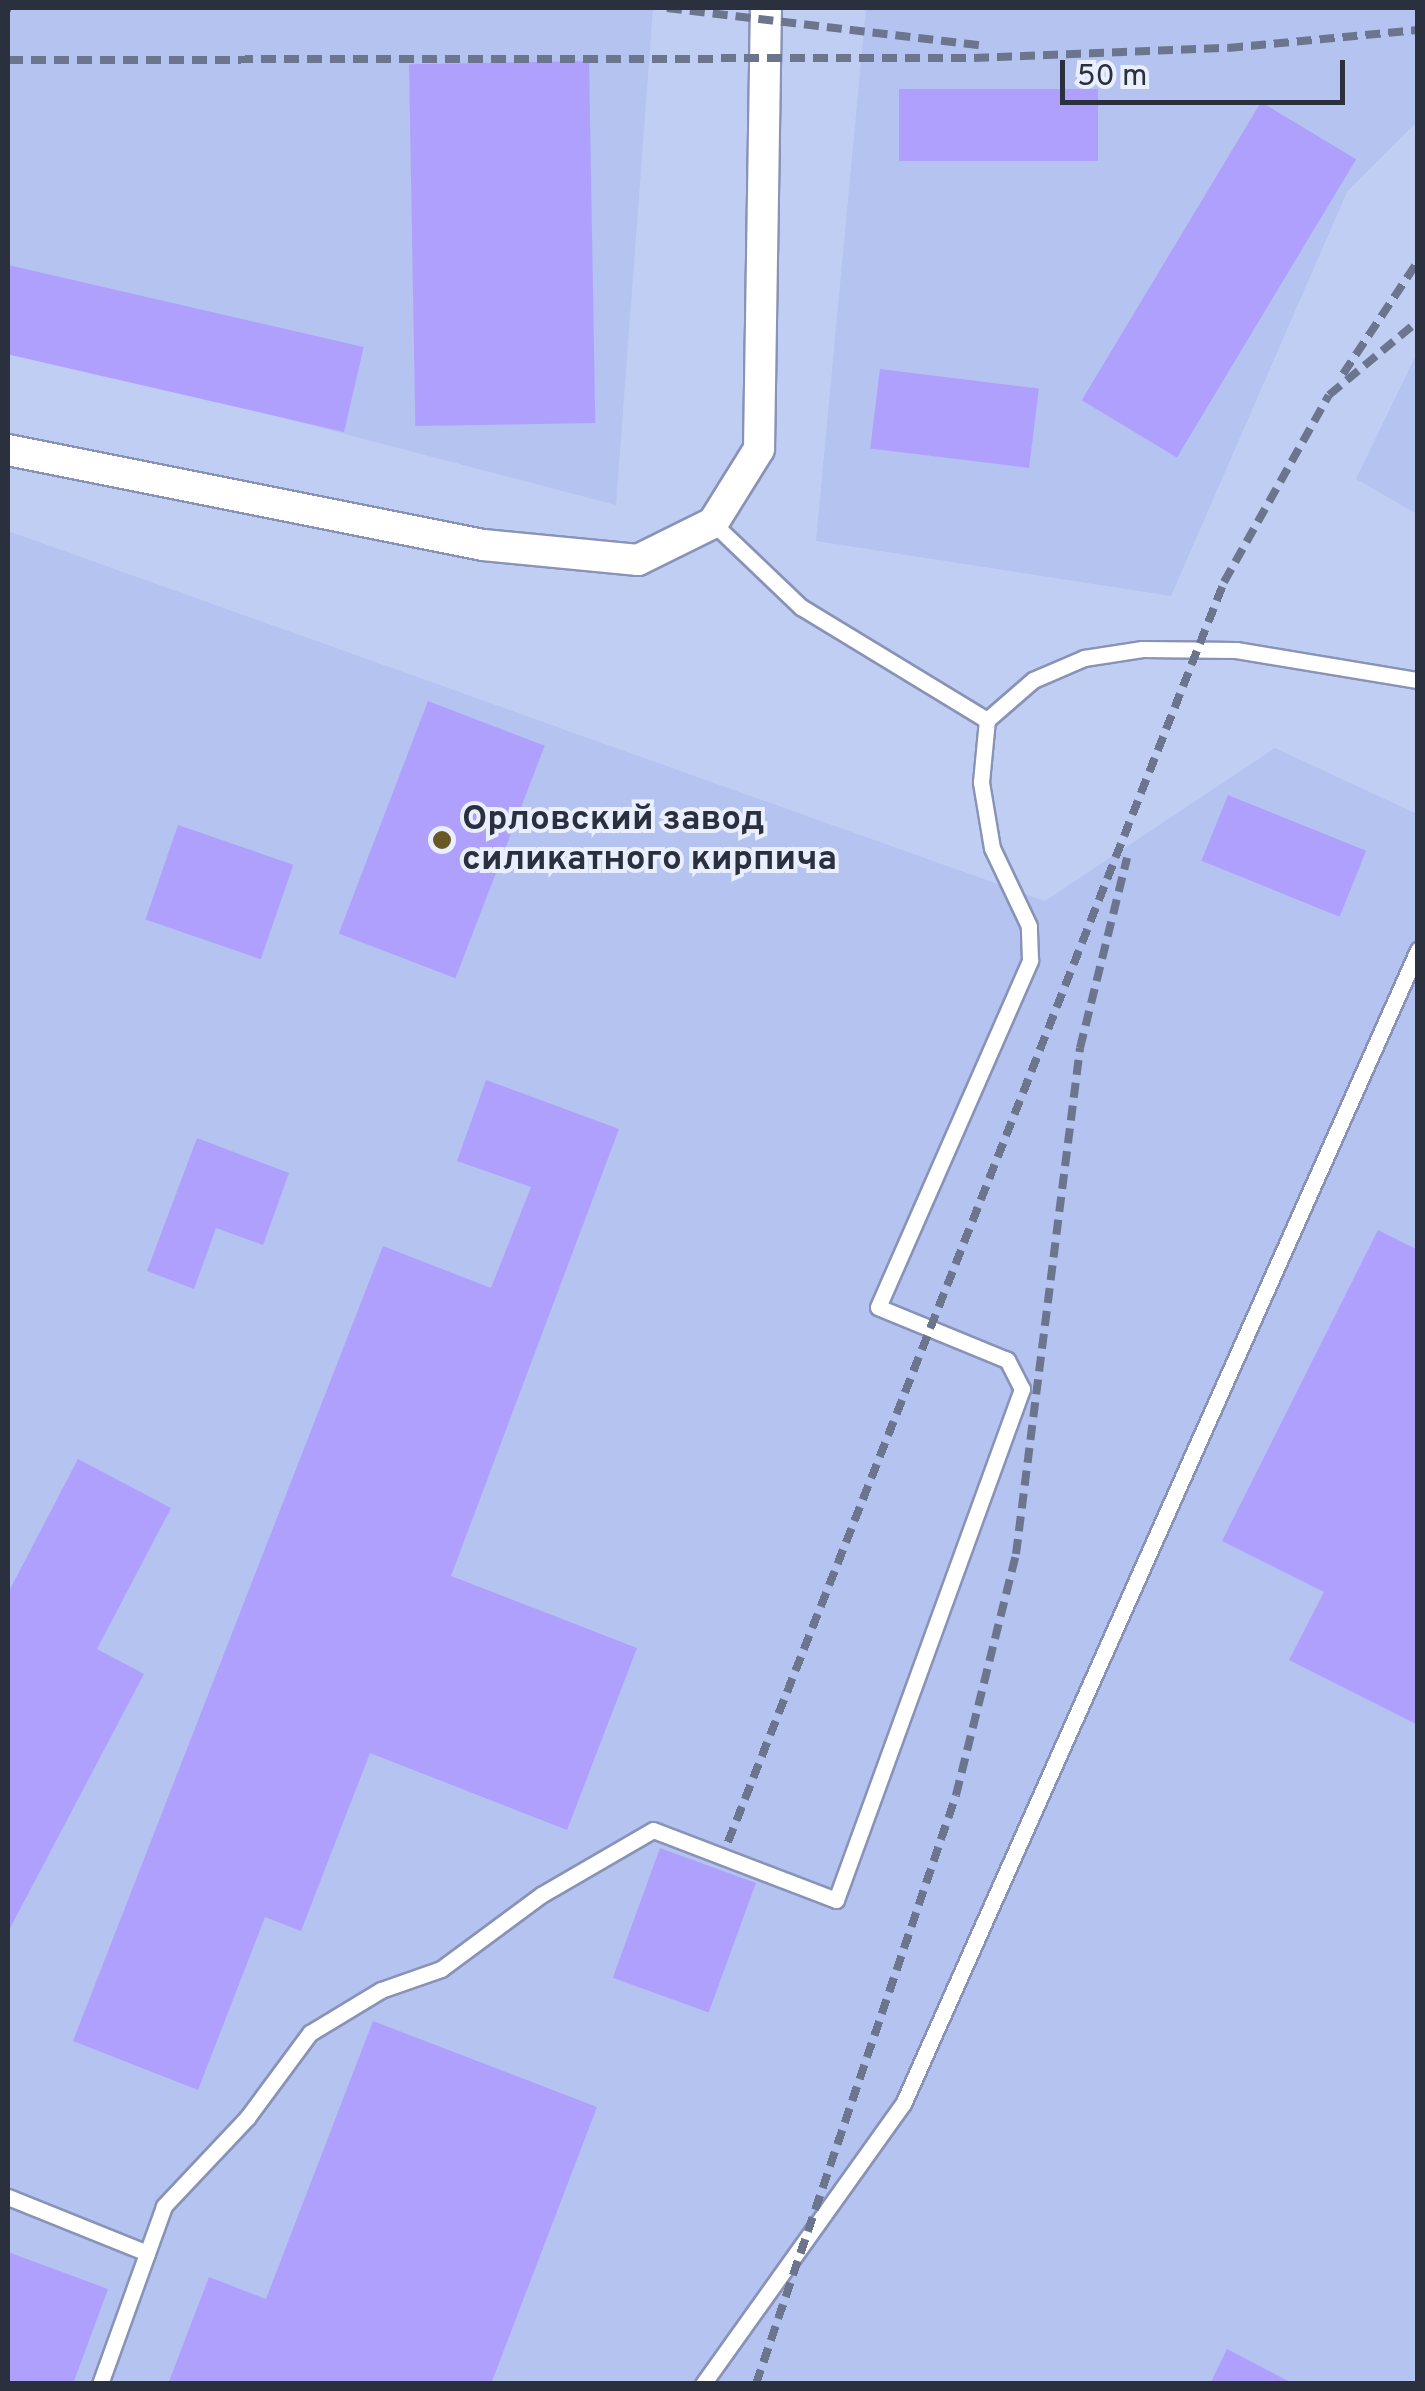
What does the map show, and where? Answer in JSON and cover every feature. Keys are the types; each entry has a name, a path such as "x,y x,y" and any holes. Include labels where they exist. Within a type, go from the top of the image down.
{"street":[{"path":"8,450 483,545 638,560 713,523 759,449 766,8"}],"lane":[{"path":"713,523 802,607 986,720"},
{"path":"100,2384 164,2206 248,2118 310,2033 381,1990 441,1968 540,1895 653,1830 836,1900 1022,1389 1006,1360 878,1306 1030,960 1029,926 992,848 981,782 986,720 1033,680 1084,658 1142,650 1236,650 1415,684"},
{"path":"703,2384 903,2104 1418,950"},
{"path":"8,2197 147,2253"}],"shaded area":[{"path":"8,8 653,8 616,505 8,346"},
{"path":"866,8 1417,8 1417,122 1347,192 1171,596 816,541"},
{"path":"1417,353 1418,514 1356,479"},
{"path":"8,531 1045,901 1275,748 1417,814 1417,2383 8,2384"}],"building":[{"path":"589,61 595,423 415,426 409,64"},
{"path":"899,89 1098,89 1098,161 899,161"},
{"path":"1261,102 1356,159 1177,457 1082,400"},
{"path":"8,265 364,347 344,432 8,354"},
{"path":"880,369 1039,388 1029,468 870,448"},
{"name":"Орловский завод силикатного кирпича","path":"428,701 545,746 455,978 339,933"},
{"path":"1228,795 1366,851 1340,917 1201,861"},
{"path":"178,825 293,865 261,959 145,920"},
{"path":"486,1080 619,1129 451,1576 637,1648 567,1830 370,1753 301,1931 265,1917 198,2090 73,2041 383,1246 491,1288 531,1187 457,1161"},
{"path":"197,1138 289,1173 263,1245 216,1228 194,1289 147,1271"},
{"path":"1378,1230 1418,1250 1418,1725 1289,1660 1324,1592 1222,1541"},
{"path":"78,1459 171,1508 97,1649 144,1674 8,1932 8,1593"},
{"path":"660,1848 756,1883 709,2013 613,1978"},
{"path":"373,2021 597,2107 491,2384 168,2384 209,2277 266,2299"},
{"path":"8,2252 108,2289 73,2384 8,2384"},
{"path":"1227,2349 1294,2384 1210,2384"}],"railway":[{"path":"667,8 984,46"},
{"path":"8,60 974,58 1228,48 1418,30"},
{"path":"1343,374 1418,261"},
{"path":"728,1842 1224,582 1329,395 1418,321"},
{"path":"756,2384 956,1795 1016,1554 1080,1048 1127,858"}],"place":[{"name":"Орловский завод силикатного кирпича","path":"442,840"}]}
